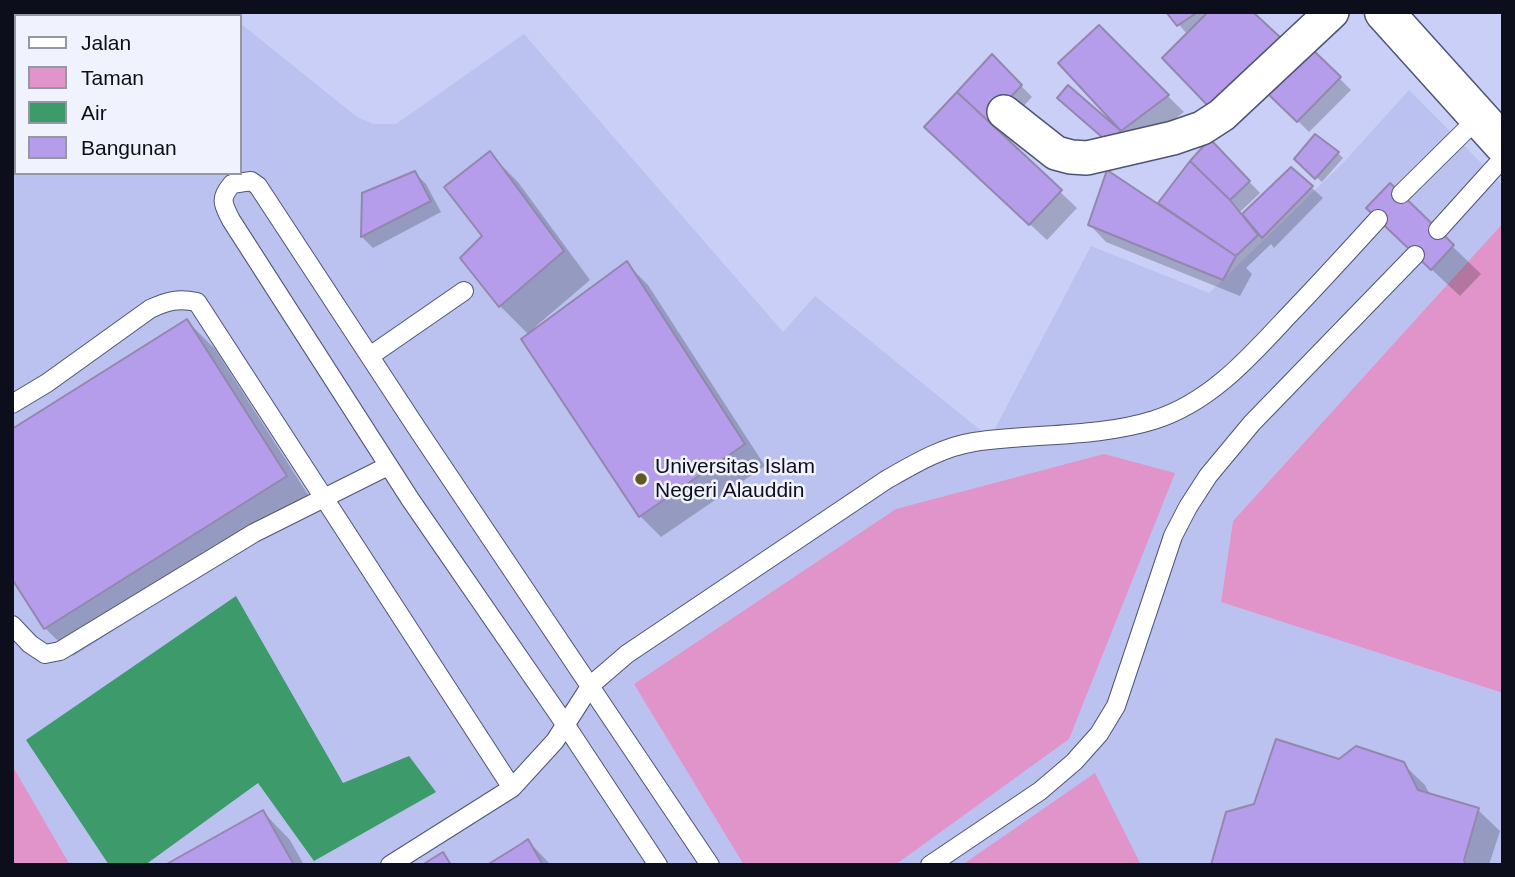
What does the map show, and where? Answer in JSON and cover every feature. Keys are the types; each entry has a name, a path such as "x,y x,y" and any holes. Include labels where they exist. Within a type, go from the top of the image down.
{"main road":[{"path":"1384,12 1491,131"}],"street":[{"path":"1004,112 1056,153 1071,157 1087,158 1172,138 1202,128 1222,115 1332,12"}],"lane":[{"path":"1401,194 1491,131"},
{"path":"1438,230 1503,158"},
{"path":"658,865 388,466 231,220 223,199 224,193 232,184 251,181 258,186 710,865"},
{"path":"390,865 512,788 555,741 591,685 627,654 699,603 886,480 930,455 972,442 1121,427 1178,411 1241,365 1378,219"},
{"path":"930,865 1040,791 1074,762 1099,734 1116,706 1173,536 1208,476 1252,424 1415,255"},
{"path":"370,356 464,291"},
{"path":"12,404 168,300 198,302 512,788"},
{"path":"12,625 30,644 45,654 60,650 254,533 388,466"}],"shaded area":[{"name":"Universitas Islam Negeri Alauddin","path":"242,25 357,117 373,124 396,124 524,34 783,332 815,296 990,438 1091,246 1209,293 1344,162 1409,90 1503,185 1503,223 1233,521 1221,602 1503,693 1503,865 70,865 12,765 14,103 14,175 242,175"}],"green space":[{"path":"1503,223 1503,693 1221,602 1233,521"},
{"path":"1104,454 1175,473 1069,739 895,865 744,865 634,684 896,509"},
{"path":"12,765 70,865 12,865"},
{"path":"1095,773 1141,865 962,865"}],"water":[{"path":"236,596 343,783 409,756 436,792 314,861 258,783 145,865 109,865 26,740"}],"building":[{"path":"1166,12 1198,12 1177,26"},
{"path":"1208,12 1253,12 1282,39 1212,110 1162,58"},
{"path":"1099,25 1169,95 1121,131 1058,63"},
{"path":"1313,50 1341,77 1297,122 1268,94"},
{"path":"992,54 1022,85 988,121 957,92"},
{"path":"1068,85 1121,131 1110,144 1057,98"},
{"path":"957,92 1062,190 1029,225 924,127"},
{"path":"1315,134 1339,152 1315,179 1294,159"},
{"path":"1210,139 1250,181 1230,200 1190,161"},
{"path":"490,151 564,251 499,307 460,258 482,236 444,187"},
{"path":"1190,161 1230,200 1258,235 1236,256 1158,203"},
{"path":"1291,167 1313,186 1262,238 1242,214"},
{"path":"1107,170 1236,256 1223,280 1088,225"},
{"path":"415,171 431,201 361,237 362,193"},
{"path":"1390,183 1454,245 1431,270 1366,208"},
{"path":"627,261 745,444 639,517 521,339"},
{"path":"187,319 287,476 44,629 12,579 12,429"},
{"path":"1276,739 1339,759 1356,746 1404,762 1418,790 1479,808 1464,860 1466,865 1211,865 1226,812 1254,804"},
{"path":"263,810 294,865 165,865"},
{"path":"528,839 543,865 487,865 521,844"},
{"path":"443,852 451,865 422,865"}],"place":[{"name":"Universitas Islam Negeri Alauddin","path":"641,479"}]}
